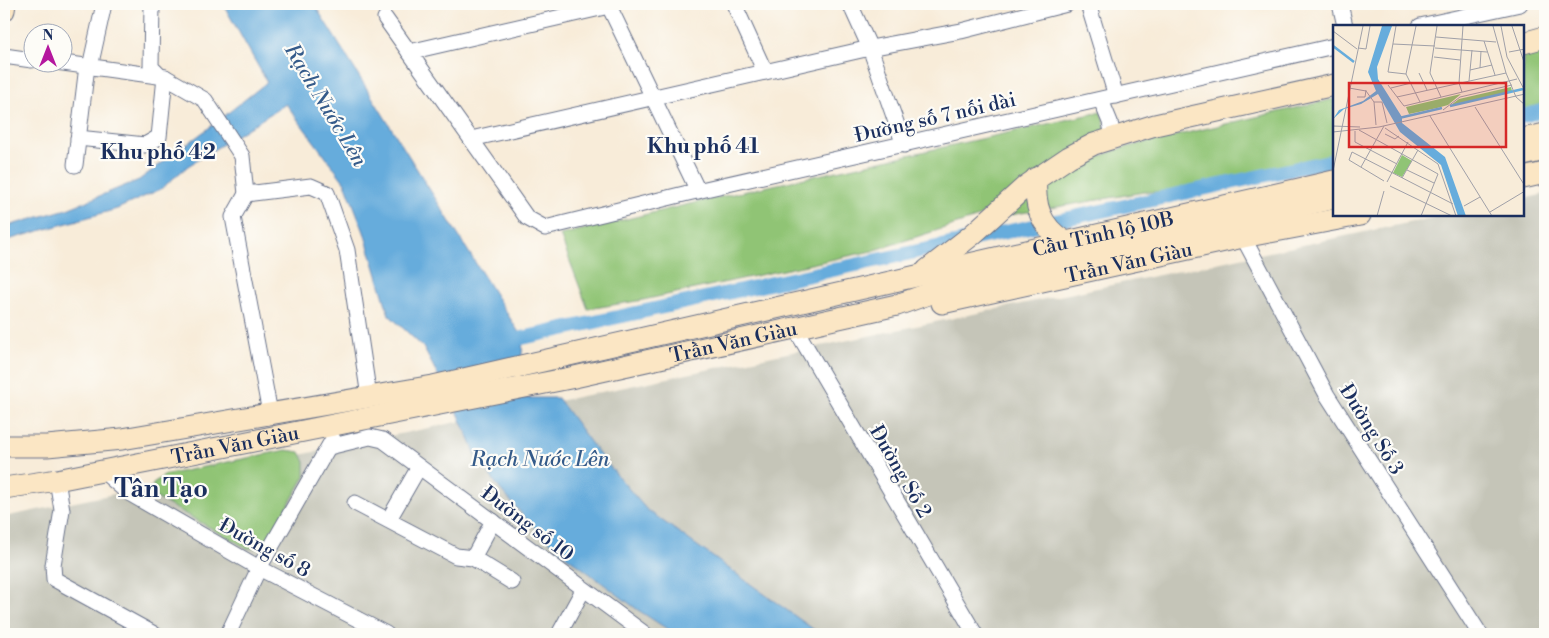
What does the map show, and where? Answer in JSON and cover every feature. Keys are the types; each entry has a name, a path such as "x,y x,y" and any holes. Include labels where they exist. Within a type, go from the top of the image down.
{"main road":[{"path":"4,10 5,4"},
{"path":"1524,42 1545,37"},
{"path":"924,274 1033,184 1069,157 1113,137 1155,125 1333,85"},
{"path":"1524,139 1545,134"},
{"path":"1524,155 1545,150"},
{"path":"1524,178 1545,173"},
{"name":"Cầu Tỉnh lộ 10B","path":"873,287 1064,241 1333,181"},
{"path":"1033,184 1038,209 1043,222 1053,234 1064,241"},
{"name":"Cầu Tỉnh lộ 10B","path":"920,297 945,288 1333,198"},
{"name":"Trần Văn Giàu","path":"897,305 949,302 1243,237 1355,216"},
{"name":"Trần Văn Giàu","path":"4,488 57,480 342,424 563,358 873,287"},
{"name":"Trần Văn Giàu","path":"4,446 47,446 122,439 369,396 434,396 570,378 897,305 920,297"}],"street":[{"path":"75,165 88,67 104,4"},
{"path":"152,4 151,67 162,76 206,100 242,156 246,194 233,217 270,414"},
{"path":"734,4 765,72"},
{"path":"850,4 870,48 904,145"},
{"path":"385,18 471,139 870,48 961,31 1067,4"},
{"path":"1088,4 1109,98 1113,137"},
{"path":"1340,4 1345,25"},
{"path":"1425,25 1520,4"},
{"path":"409,52 609,5 698,191"},
{"name":"Đường số 7 nối dài","path":"471,139 527,218 545,228 698,191 1333,46"},
{"path":"4,56 22,59"},
{"path":"72,64 162,76"},
{"path":"78,138 145,145 159,137 162,76"},
{"path":"246,194 311,186 327,193 347,250 369,396"},
{"name":"Đường Số 3","path":"1243,237 1327,395 1480,634"},
{"name":"Đường Số 2","path":"795,328 975,634"},
{"path":"228,634 259,568 342,424"},
{"name":"Đường số 10","path":"328,447 370,438 383,440 583,590 645,634"},
{"path":"389,519 418,467"},
{"name":"Đường số 8","path":"103,471 127,492 259,568 386,634"},
{"path":"57,480 62,510 53,565 54,579 64,587 154,634"},
{"path":"355,503 389,519 432,545 456,556 473,558 512,582"},
{"path":"473,558 493,521"},
{"path":"559,634 583,590"}],"shaded area":[{"path":"1545,194 1545,634 4,634 4,517 1441,216 1524,216 1524,199"}],"green space":[{"path":"1545,50 1545,103 1524,110 1524,55"},
{"path":"1333,99 1333,154 1164,192 1144,192 1004,216 1014,202 1060,175 1085,162 1122,148"},
{"path":"1101,112 1107,133 976,218 872,251 643,300 588,309 560,235 702,201"},
{"path":"286,450 300,452 305,462 305,476 268,540 258,548 247,548 155,497 152,493 153,483 165,475"}],"water":[{"name":"Rạch Nước Lên","path":"223,4 314,4 523,339 519,398 558,398 599,454 646,509 820,634 675,634 638,610 565,555 528,521 500,489 477,457 459,415 423,347 389,315 364,232 345,183 286,104 188,166 161,189 117,209 4,241 4,227 67,209 139,180 267,82"}],"waterway":[{"path":"1524,116 1545,110"},
{"path":"504,342 1333,160"}],"district":[{"name":"Khu phố 41","path":"703,146"},
{"name":"Khu phố 42","path":"158,152"},
{"name":"Tân Tạo","path":"161,488"}]}
